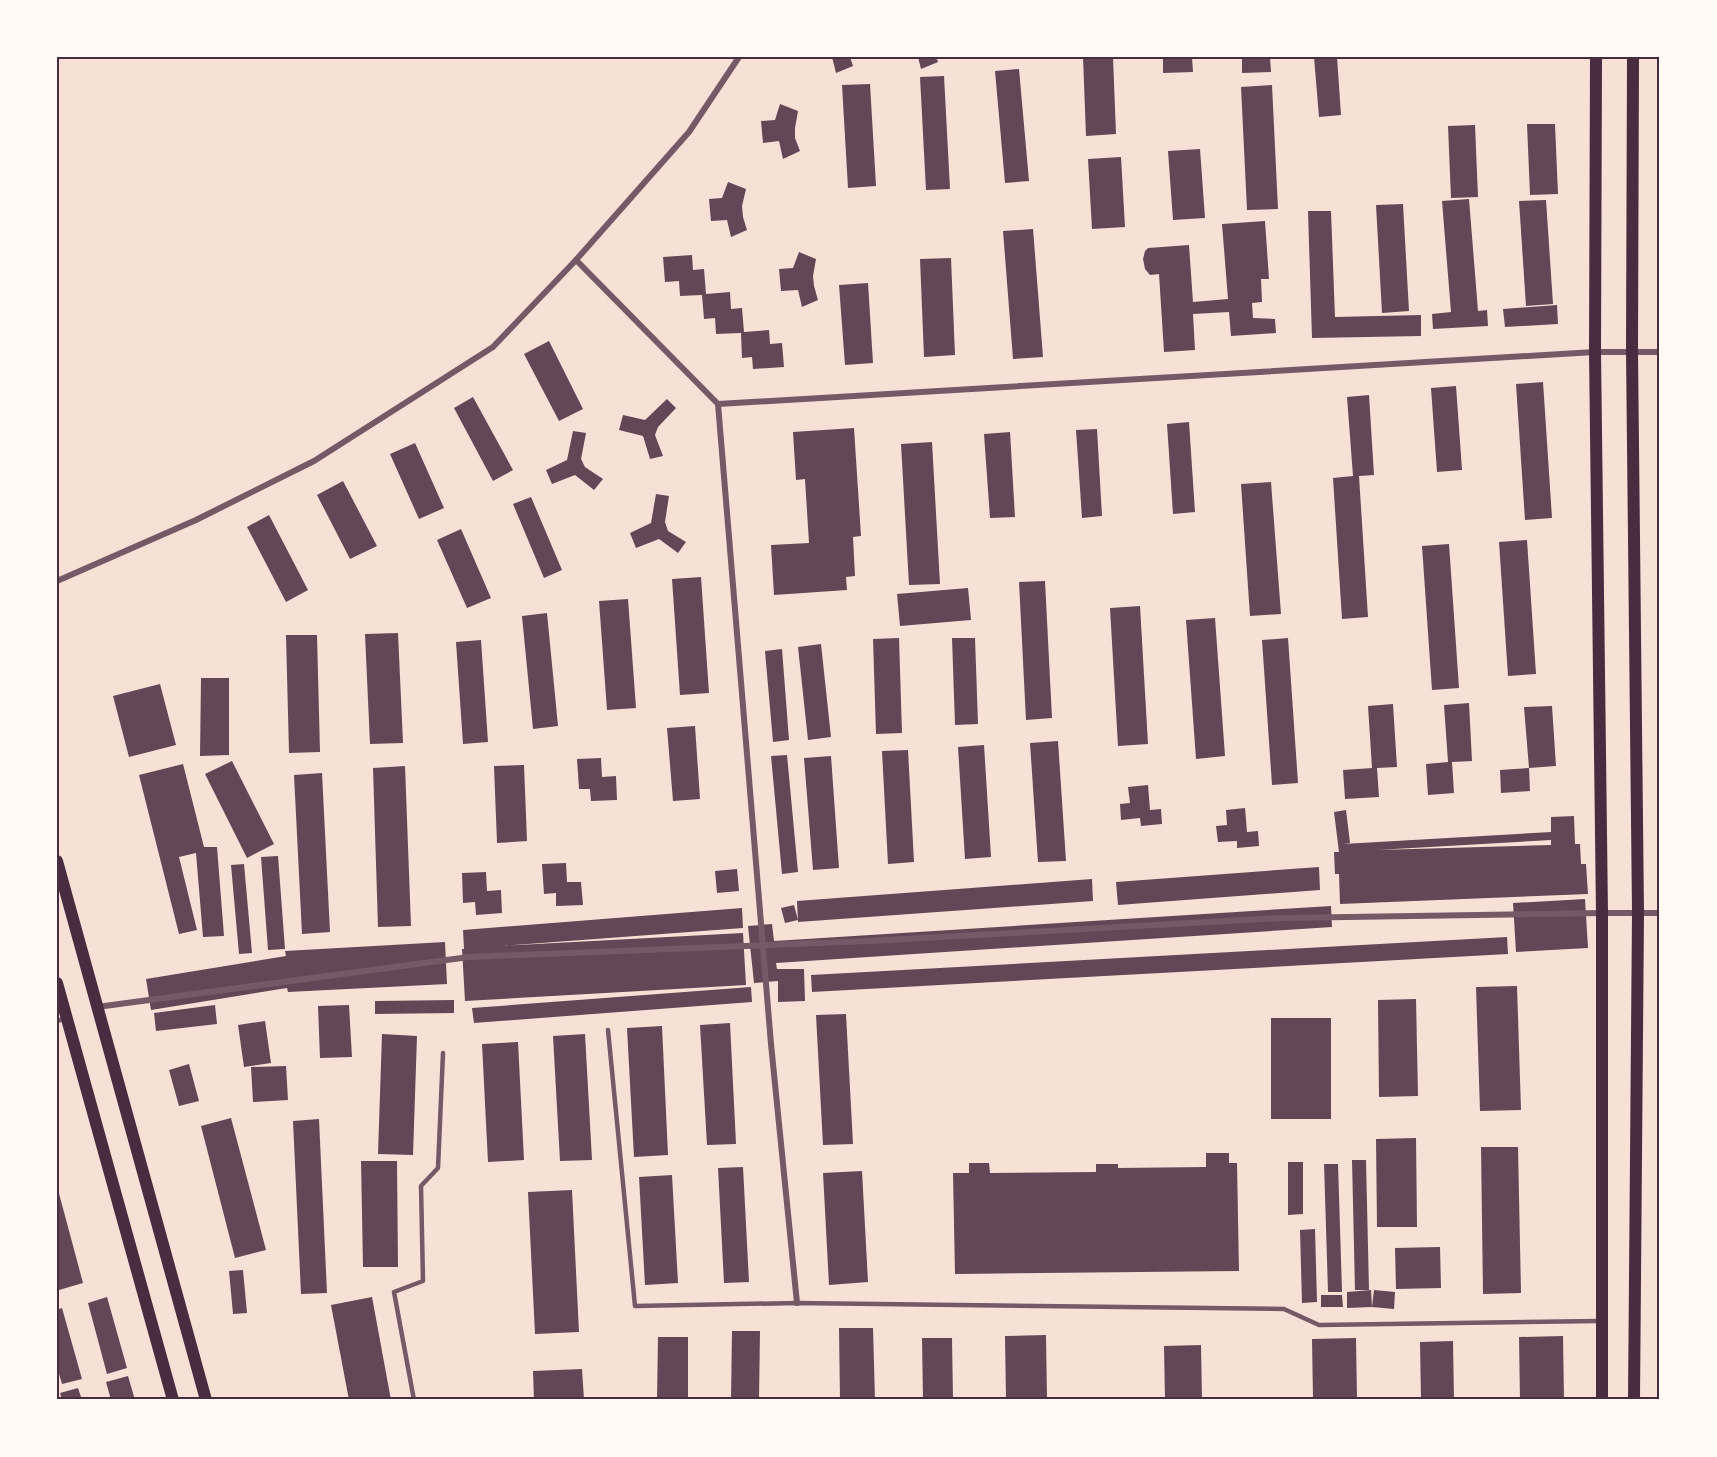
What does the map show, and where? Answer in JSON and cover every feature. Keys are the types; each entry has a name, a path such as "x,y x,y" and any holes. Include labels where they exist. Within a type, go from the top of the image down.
{"main road":[{"path":"1596,57 1595,352 1602,912 1602,1400"},
{"path":"1633,57 1632,351 1638,913 1634,1400"},
{"path":"57,861 206,1400"},
{"path":"57,983 62,1020 173,1400"}],"street":[{"path":"57,581 195,520 314,461 493,347 576,260 689,132 739,57"},
{"path":"576,260 718,404 770,1033 797,1303"},
{"path":"718,404 1595,352 1660,352"},
{"path":"97,1007 469,957 869,941 1282,918 1660,913"}],"lane":[{"path":"608,1030 635,1306 797,1303 1284,1310 1319,1325 1602,1321"},
{"path":"414,1400 394,1292 423,1281 421,1186 438,1168 443,1053"}],"building":[{"path":"832,57 850,57 853,66 836,73"},
{"path":"918,57 936,57 938,62 921,69"},
{"path":"1083,57 1113,57 1116,134 1086,136"},
{"path":"1163,57 1192,57 1193,72 1163,73"},
{"path":"1242,57 1270,57 1271,72 1242,73"},
{"path":"1314,57 1337,57 1341,115 1319,117"},
{"path":"1019,69 1029,181 1005,183 995,71"},
{"path":"944,76 950,189 926,190 920,77"},
{"path":"870,84 876,186 848,188 842,85"},
{"path":"1272,85 1278,209 1247,210 1241,87"},
{"path":"780,104 798,111 795,138 800,151 783,159 779,141 763,143 761,121 775,120"},
{"path":"1527,124 1555,124 1558,194 1530,195"},
{"path":"1475,125 1478,197 1451,198 1448,126"},
{"path":"1200,149 1205,218 1173,220 1168,151"},
{"path":"1121,157 1125,227 1092,229 1088,159"},
{"path":"728,182 746,189 742,206 747,230 731,237 727,220 711,221 709,199 722,198"},
{"path":"1469,199 1478,311 1487,310 1488,326 1433,329 1432,314 1451,312 1442,201"},
{"path":"1546,200 1553,304 1526,306 1519,201"},
{"path":"1403,204 1409,311 1382,313 1376,205"},
{"path":"1308,211 1331,211 1335,317 1421,315 1421,336 1312,338"},
{"path":"1265,221 1269,279 1261,279 1262,302 1252,303 1253,318 1275,319 1276,333 1231,336 1229,312 1193,314 1195,350 1164,352 1159,274 1150,275 1145,269 1143,259 1145,251 1148,248 1189,245 1193,302 1228,299 1222,224"},
{"path":"1033,229 1043,357 1013,359 1003,231"},
{"path":"799,252 816,259 813,276 818,300 802,307 798,290 781,291 779,269 793,268"},
{"path":"692,255 693,270 704,269 706,294 730,292 731,309 742,308 744,332 769,330 770,344 782,343 784,367 753,369 752,357 742,358 741,333 716,334 715,318 704,319 702,295 680,296 679,281 665,282 663,257"},
{"path":"951,258 955,355 924,357 920,259"},
{"path":"868,283 873,363 845,365 839,285"},
{"path":"1557,305 1558,324 1505,327 1503,309"},
{"path":"549,341 583,409 559,421 524,354"},
{"path":"1543,382 1552,518 1525,520 1516,384"},
{"path":"1456,386 1462,470 1437,472 1431,388"},
{"path":"1369,395 1374,475 1359,476 1368,617 1342,619 1333,478 1353,476 1347,397"},
{"path":"473,397 513,470 493,481 454,408"},
{"path":"667,399 676,408 658,427 655,435 663,456 650,459 643,436 619,430 623,415 645,420"},
{"path":"1189,422 1195,512 1173,514 1167,424"},
{"path":"854,428 861,536 853,537 855,576 846,577 847,590 774,595 771,545 809,543 805,479 796,480 793,432"},
{"path":"1097,429 1102,516 1082,518 1076,430"},
{"path":"573,431 586,433 581,459 585,467 603,479 594,490 575,475 552,484 546,470 567,460"},
{"path":"1010,432 1015,517 990,518 984,434"},
{"path":"932,442 940,584 909,585 901,444"},
{"path":"415,443 444,508 419,519 390,454"},
{"path":"343,481 377,546 350,559 317,495"},
{"path":"1271,482 1281,614 1250,616 1241,484"},
{"path":"656,494 669,496 665,522 668,531 686,542 678,553 659,539 636,548 630,533 651,523"},
{"path":"531,497 562,570 544,578 513,504"},
{"path":"269,515 308,590 286,602 247,527"},
{"path":"461,529 491,598 467,608 437,540"},
{"path":"1527,540 1536,674 1508,676 1499,542"},
{"path":"1449,544 1459,688 1432,690 1422,546"},
{"path":"701,577 709,693 680,695 672,579"},
{"path":"1045,581 1052,718 1026,720 1019,582"},
{"path":"968,588 971,620 900,626 897,594"},
{"path":"628,599 636,708 607,710 599,601"},
{"path":"1140,606 1148,744 1118,746 1110,608"},
{"path":"547,613 558,726 533,729 522,616"},
{"path":"1215,618 1225,756 1196,759 1186,620"},
{"path":"398,633 403,743 370,744 365,634"},
{"path":"286,635 317,635 320,752 289,753"},
{"path":"899,638 902,733 876,734 873,639"},
{"path":"952,638 975,638 978,724 955,725"},
{"path":"1288,638 1298,783 1272,785 1262,640"},
{"path":"481,640 488,742 463,744 456,642"},
{"path":"821,644 831,737 808,740 798,647"},
{"path":"782,649 789,740 773,742 765,651"},
{"path":"201,678 229,678 229,755 200,756"},
{"path":"160,684 176,745 129,757 113,696"},
{"path":"1469,703 1472,761 1452,762 1454,793 1428,795 1426,764 1448,762 1444,705"},
{"path":"1393,704 1397,767 1377,768 1379,797 1345,799 1343,770 1372,768 1368,706"},
{"path":"1552,706 1556,766 1529,768 1524,707"},
{"path":"695,726 700,799 673,801 667,728"},
{"path":"1058,741 1066,861 1038,862 1030,743"},
{"path":"984,745 991,857 965,859 958,747"},
{"path":"908,750 914,862 888,864 882,751"},
{"path":"787,755 798,872 782,874 771,756"},
{"path":"831,756 839,868 813,870 804,758"},
{"path":"601,758 602,777 616,776 617,800 591,801 590,789 579,789 577,759"},
{"path":"232,761 274,844 247,858 205,774"},
{"path":"183,764 204,847 217,847 224,936 203,937 196,853 179,857 197,930 179,934 139,775"},
{"path":"524,765 527,841 497,843 494,766"},
{"path":"405,766 411,926 378,927 373,768"},
{"path":"1529,768 1530,791 1501,793 1500,770"},
{"path":"322,773 330,932 302,934 294,775"},
{"path":"1148,785 1150,810 1161,809 1162,824 1141,826 1140,818 1121,820 1120,804 1130,803 1128,787"},
{"path":"1245,808 1247,832 1258,831 1259,846 1237,848 1237,841 1218,842 1216,826 1227,825 1226,810"},
{"path":"1346,810 1350,843 1343,844 1551,832 1551,817 1574,816 1575,844 1580,844 1581,864 1586,864 1588,894 1340,904 1339,874 1335,874 1334,852 1339,852 1334,812","holes":["1551,840 1551,845 1377,850"]},
{"path":"278,856 285,949 268,950 261,857"},
{"path":"566,863 567,882 581,882 583,905 556,906 556,893 544,894 542,864"},
{"path":"244,864 252,953 239,954 231,865"},
{"path":"1319,867 1320,890 1118,905 1116,882"},
{"path":"737,869 739,891 717,893 715,871"},
{"path":"486,872 487,891 501,890 502,913 476,915 475,902 463,903 462,873"},
{"path":"1092,879 1093,901 798,922 797,901"},
{"path":"1585,899 1588,948 1516,952 1513,903"},
{"path":"794,905 798,920 785,923 781,908"},
{"path":"1331,906 1332,927 776,963 777,969 804,969 805,1001 778,1002 778,981 754,983 748,926 772,924 774,941"},
{"path":"742,908 743,928 501,946 743,933 746,985 465,1001 463,930"},
{"path":"1507,937 1508,954 812,992 811,975"},
{"path":"445,942 447,984 288,992 287,988 151,1010 146,979 286,956 285,951"},
{"path":"1517,986 1521,1110 1480,1111 1476,987"},
{"path":"751,987 752,1002 474,1023 472,1008"},
{"path":"1416,999 1418,1096 1379,1097 1378,1000"},
{"path":"454,1000 454,1013 375,1014 375,1001"},
{"path":"215,1005 217,1024 156,1031 154,1013"},
{"path":"349,1005 352,1057 320,1058 318,1006"},
{"path":"846,1014 853,1144 823,1145 816,1015"},
{"path":"1271,1018 1331,1018 1331,1119 1271,1119"},
{"path":"265,1021 271,1063 244,1067 238,1025"},
{"path":"730,1023 736,1144 707,1145 700,1025"},
{"path":"662,1026 668,1155 634,1157 627,1028"},
{"path":"382,1034 417,1036 413,1155 378,1154"},
{"path":"585,1034 592,1160 560,1161 553,1036"},
{"path":"518,1042 524,1160 488,1162 482,1044"},
{"path":"189,1064 199,1101 179,1106 169,1070"},
{"path":"286,1066 288,1100 253,1102 251,1067"},
{"path":"231,1118 266,1250 235,1258 201,1126"},
{"path":"319,1119 327,1293 301,1294 293,1121"},
{"path":"1416,1138 1417,1227 1377,1227 1376,1139"},
{"path":"1481,1147 1518,1147 1521,1293 1483,1294"},
{"path":"1206,1153 1229,1153 1229,1163 1237,1163 1239,1271 955,1274 953,1173 969,1173 969,1163 989,1163 990,1173 1096,1172 1096,1164 1118,1164 1118,1168 1206,1167"},
{"path":"1352,1160 1366,1160 1369,1290 1355,1290"},
{"path":"361,1161 397,1161 398,1267 363,1267"},
{"path":"1288,1162 1303,1162 1303,1214 1288,1215"},
{"path":"1324,1164 1338,1164 1342,1292 1328,1292"},
{"path":"743,1167 749,1282 724,1283 718,1168"},
{"path":"862,1171 868,1282 829,1285 823,1173"},
{"path":"672,1175 678,1283 645,1285 639,1177"},
{"path":"57,1186 83,1283 59,1290 57,1280"},
{"path":"572,1190 579,1332 535,1334 528,1192"},
{"path":"1315,1229 1317,1302 1302,1303 1300,1230"},
{"path":"1440,1247 1441,1288 1396,1289 1395,1248"},
{"path":"243,1270 247,1313 233,1314 229,1271"},
{"path":"1371,1290 1372,1307 1347,1308 1347,1292"},
{"path":"1374,1290 1395,1292 1394,1309 1372,1307"},
{"path":"1321,1295 1342,1295 1343,1307 1321,1307"},
{"path":"107,1297 127,1368 107,1374 88,1303"},
{"path":"372,1297 391,1400 349,1400 331,1305"},
{"path":"62,1308 82,1379 62,1384 57,1367 57,1310"},
{"path":"839,1328 873,1328 875,1400 840,1400"},
{"path":"732,1331 760,1331 759,1400 731,1400"},
{"path":"1046,1335 1047,1400 1006,1400 1005,1336"},
{"path":"1563,1336 1564,1400 1520,1400 1519,1337"},
{"path":"658,1337 688,1337 688,1400 657,1400"},
{"path":"922,1338 952,1338 953,1400 923,1400"},
{"path":"1356,1338 1357,1400 1313,1400 1312,1339"},
{"path":"1453,1341 1454,1400 1421,1400 1420,1342"},
{"path":"1201,1345 1202,1400 1165,1400 1164,1346"},
{"path":"582,1369 584,1400 534,1400 533,1371"},
{"path":"128,1376 135,1400 111,1400 106,1382"},
{"path":"78,1388 82,1400 62,1400 60,1393"}]}
